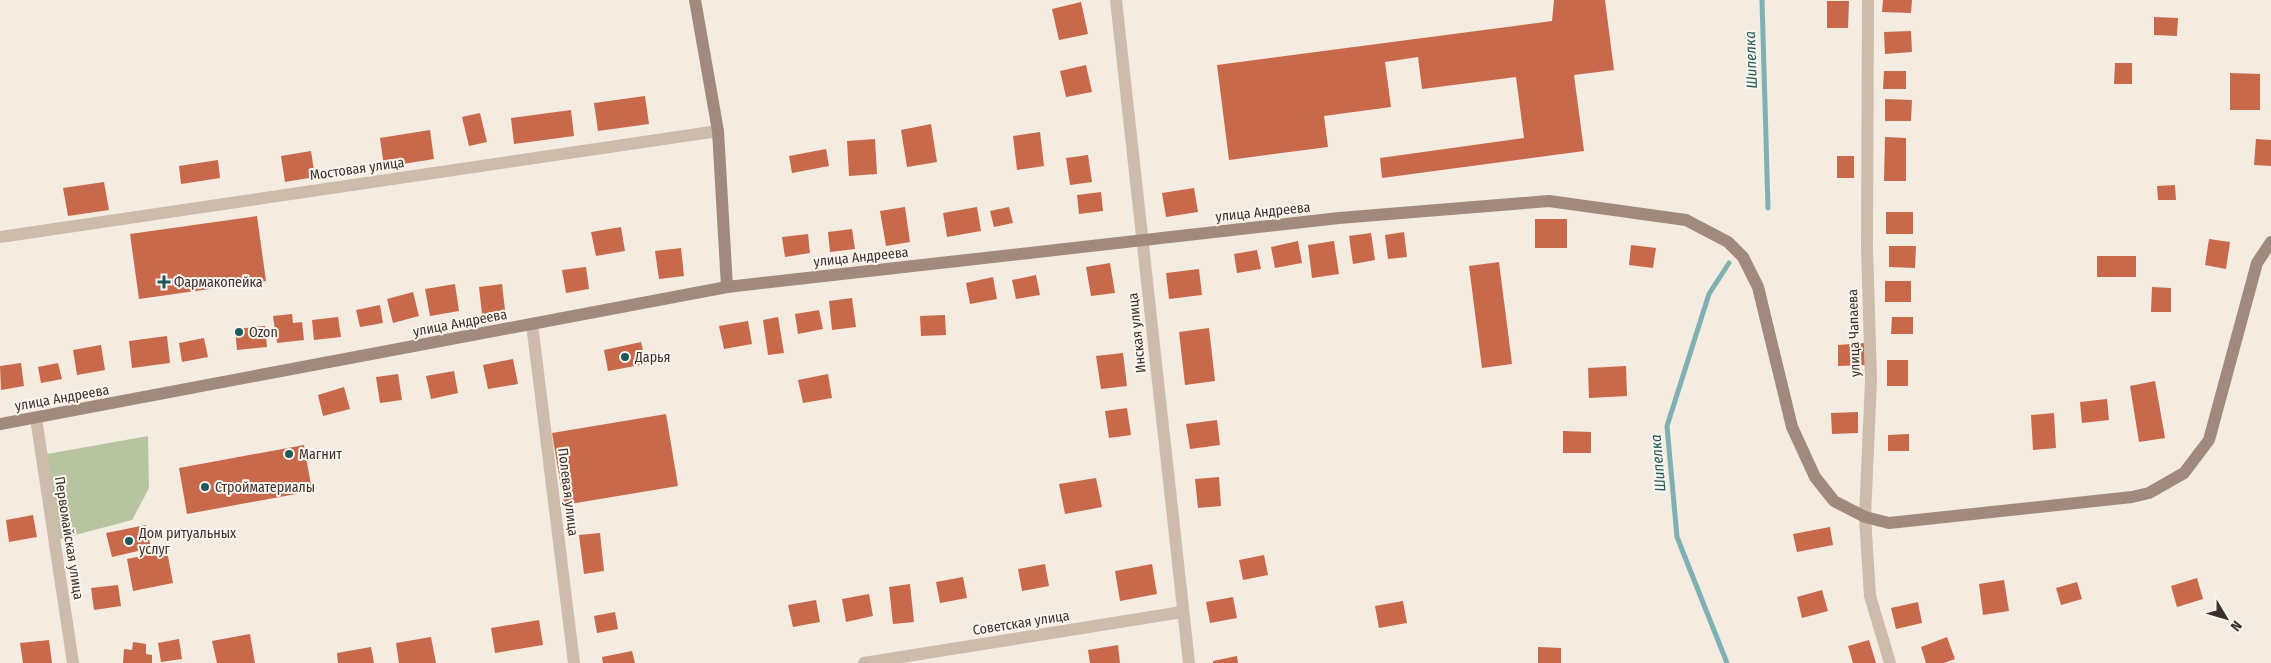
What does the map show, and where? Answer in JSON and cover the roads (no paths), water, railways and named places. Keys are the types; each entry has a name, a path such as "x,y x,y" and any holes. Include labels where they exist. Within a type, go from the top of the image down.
{"street":[{"path":"695,0 718,131 727,287"},
{"name":"Инская улица","path":"1116,0 1189,663"},
{"name":"улица Чапаева","path":"1868,0 1867,248 1871,380 1865,517 1870,596 1890,663"},
{"name":"Мостовая улица","path":"0,237 718,131"},
{"name":"улица Андреева","path":"0,424 727,287 1339,218 1549,201 1686,220 1728,242 1743,257 1758,287 1792,427 1815,477 1834,501 1865,517"},
{"path":"1865,517 1889,523 2132,497 2149,493 2184,474 2209,440 2257,263 2271,242"},
{"name":"Полевая улица","path":"532,324 574,663"},
{"name":"Первомайская улица","path":"36,418 73,663"},
{"name":"Советская улица","path":"864,663 1182,612"}],"waterway":[{"name":"Шипелка","path":"1762,0 1768,208"},
{"name":"Шипелка","path":"1727,663 1677,537 1667,426 1709,294 1729,263"}],"place":[{"name":"Фармакопейка","path":"164,282"},
{"name":"Ozon","path":"239,332"},
{"name":"Дарья","path":"625,357"},
{"name":"Магнит","path":"289,454"},
{"name":"Стройматериалы","path":"205,487"},
{"name":"Дом ритуальных услуг","path":"129,541"}]}
